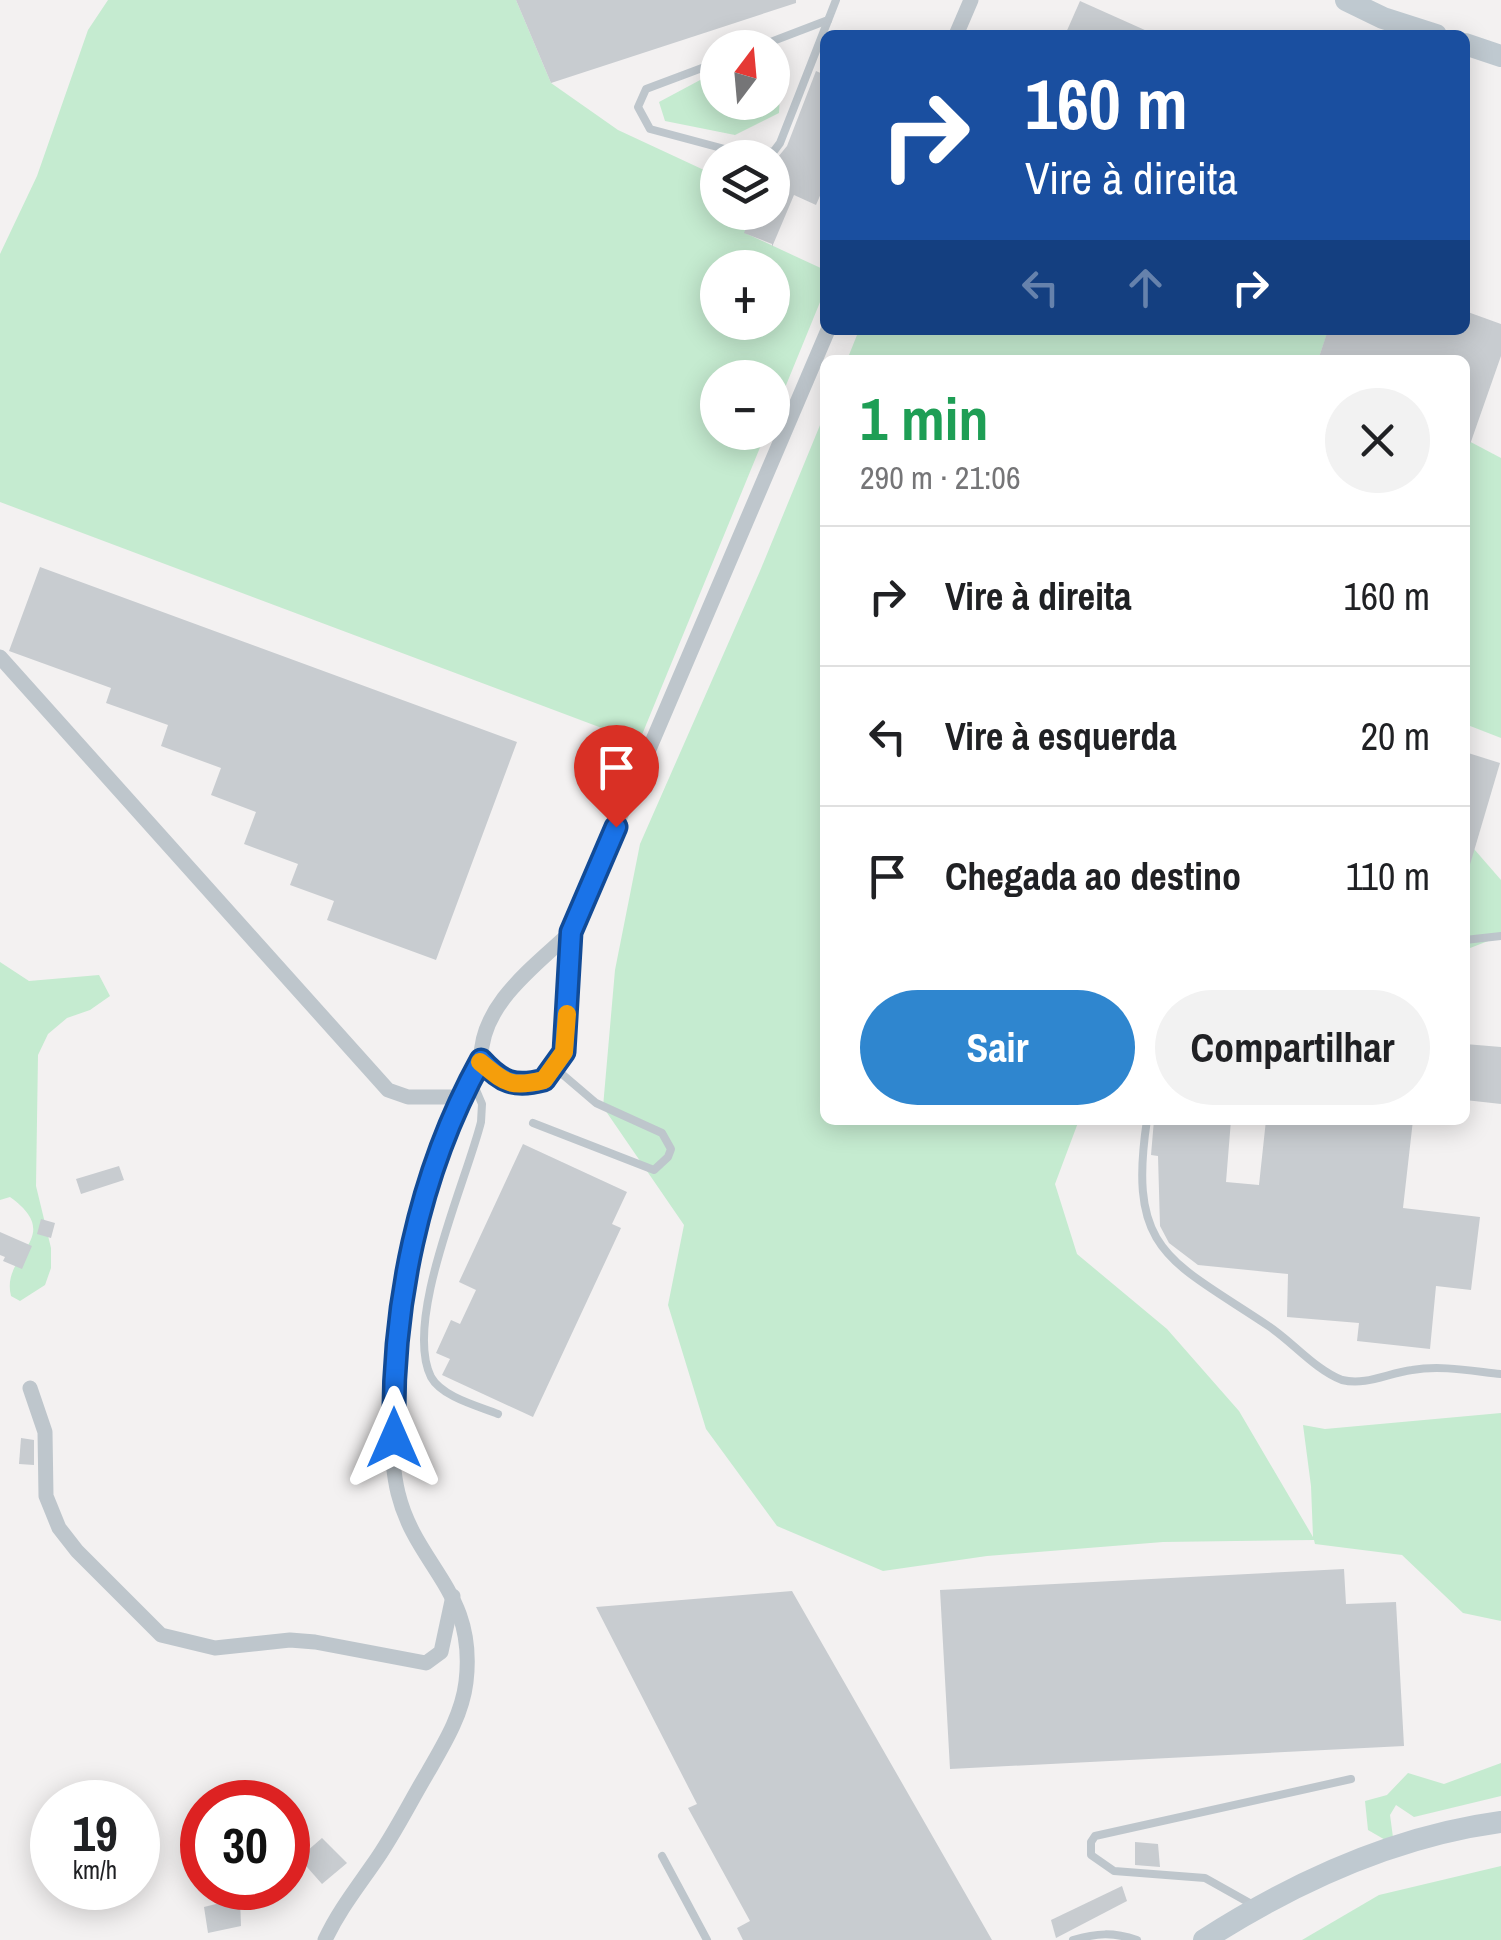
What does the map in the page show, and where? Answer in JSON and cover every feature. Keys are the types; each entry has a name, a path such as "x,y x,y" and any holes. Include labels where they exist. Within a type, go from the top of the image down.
{"main road":[{"path":"1346,0 1384,9 1426,30"},
{"path":"1470,46 1501,56"},
{"path":"1204,1940 1256,1907 1301,1885 1434,1834 1501,1822"}],"street":[{"path":"958,30 971,0"},
{"path":"481,1060 496,1076 512,1085 544,1080 564,1052 571,932 826,335"},
{"path":"0,657 388,1090 408,1097 460,1098"},
{"path":"325,1940 452,1731 466,1687 466,1641 453,1596 408,1521 398,1494 393,1413 397,1351 419,1214 433,1164 460,1098 481,1060 483,1031 492,1012 571,932"},
{"path":"30,1388 45,1432 46,1496 60,1528 77,1552 161,1635 215,1648 290,1640 315,1642 426,1663 441,1652 453,1596"}],"lane":[{"path":"824,30 836,0"},
{"path":"790,35 828,20"},
{"path":"790,117 820,40"},
{"path":"700,69 646,89 638,107 650,129 750,156 774,151 789,120"},
{"path":"1470,939 1501,936"},
{"path":"533,1123 654,1170 668,1157 670,1149 662,1133 596,1104 554,1068"},
{"path":"471,1078 482,1104 481,1122 428,1299 425,1355 432,1378 443,1390 498,1414"},
{"path":"1146,1125 1142,1155 1147,1222 1164,1252 1188,1274 1272,1328 1342,1380 1353,1383 1415,1369 1438,1368 1501,1374"},
{"path":"1256,1907 1205,1878 1114,1872 1091,1856 1090,1842 1095,1836 1351,1778"},
{"path":"662,1856 706,1940"},
{"path":"1073,1940 1098,1932 1137,1940"}],"green space":[{"path":"108,0 516,0 551,83 618,130 700,168 700,230 745,230 782,250 700,250 700,340 790,340 790,254 820,268 820,302 790,375 790,360 700,360 700,450 759,450 639,742 0,502 0,254 37,176 88,30"},
{"path":"700,80 700,120 765,120 735,135 665,121 659,102"},
{"path":"857,335 1327,335 1320,355 849,355"},
{"path":"820,425 820,1125 1077,1125 1055,1184 1077,1254 1167,1329 1239,1411 1313,1537 1303,1425 1325,1429 1501,1413 1501,1621 1463,1613 1402,1555 1315,1544 1314,1540 1163,1542 987,1556 883,1571 777,1526 706,1429 668,1305 684,1225 603,1107 615,970 640,844"},
{"path":"1470,442 1501,458 1501,738 1470,726"},
{"path":"1470,848 1501,880 1501,936 1470,948"},
{"path":"0,962 29,981 99,975 110,996 90,1010 67,1018 48,1034 38,1055 36,1186 51,1248 51,1268 45,1285 20,1301 11,1296 10,1281 28,1246 33,1224 26,1211 10,1197 0,1200"},
{"path":"1501,1763 1501,1796 1414,1817 1396,1805 1390,1815 1394,1845 1368,1830 1365,1801 1387,1795 1408,1773 1444,1784"},
{"path":"1501,1866 1501,1940 1302,1940 1379,1895"}],"building":[{"path":"516,0 796,0 796,3 713,30 700,30 700,34 551,83"},
{"path":"1080,1 1145,30 1067,30"},
{"path":"816,71 820,73 820,196 816,205 794,195 790,204 789,140"},
{"path":"745,230 779,230 772,247 744,233"},
{"path":"1470,313 1501,324 1501,356 1470,444 1470,355 1320,355 1326,335 1470,335"},
{"path":"40,567 517,742 436,960 327,920 334,901 290,885 298,864 244,844 256,812 211,795 221,768 161,746 168,725 106,703 111,688 9,651"},
{"path":"1470,754 1500,763 1470,865"},
{"path":"1470,1044 1501,1047 1501,1104 1470,1101"},
{"path":"1154,1125 1231,1125 1226,1182 1259,1185 1265,1125 1412,1125 1403,1208 1480,1217 1471,1290 1436,1286 1430,1349 1357,1341 1359,1323 1287,1317 1288,1274 1198,1265 1169,1243 1160,1226 1158,1156 1151,1155"},
{"path":"523,1144 627,1192 612,1224 621,1228 533,1417 442,1375 450,1359 436,1353 451,1320 460,1324 476,1290 459,1282"},
{"path":"119,1166 124,1180 81,1194 76,1179"},
{"path":"41,1219 55,1223 51,1238 37,1234"},
{"path":"0,1232 32,1246 22,1269 3,1261"},
{"path":"21,1438 34,1440 34,1465 19,1464"},
{"path":"1344,1569 1346,1604 1396,1602 1404,1746 950,1769 940,1590"},
{"path":"792,1591 992,1940 743,1940 737,1928 750,1921 688,1808 697,1804 596,1607"},
{"path":"322,1838 347,1863 322,1884 310,1870 310,1848"},
{"path":"1135,1842 1158,1844 1160,1867 1135,1865"},
{"path":"1122,1886 1127,1901 1056,1938 1051,1920"},
{"path":"204,1910 240,1910 241,1926 208,1933"}],"slow traffic":[{"path":"480,1062 512,1085 544,1080 564,1052 567,1014"}],"route":[{"path":"394,1438 397,1351 419,1214 433,1164 460,1098 481,1060 496,1076 512,1085 526,1085 544,1080 564,1052 571,932 616,827"}]}
